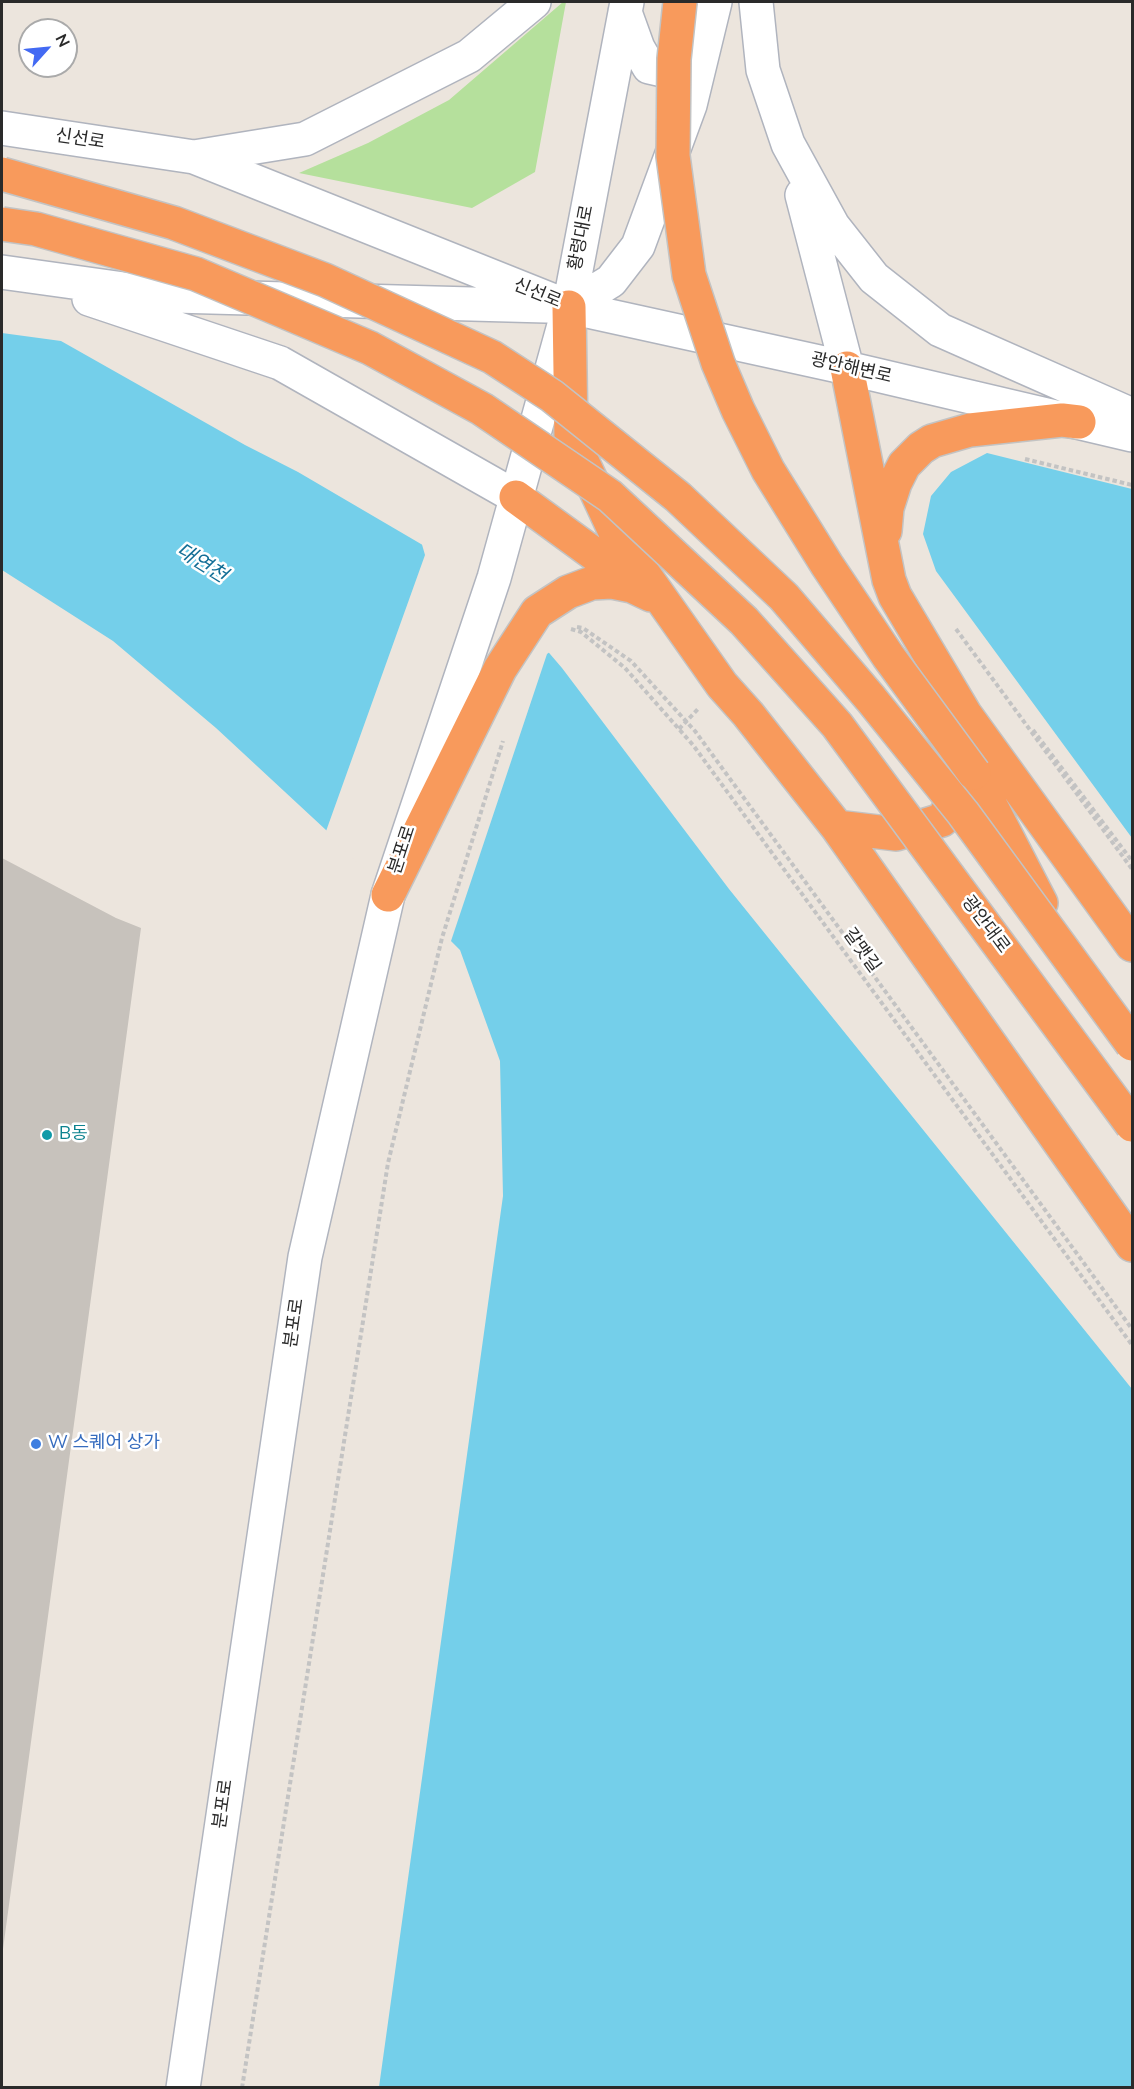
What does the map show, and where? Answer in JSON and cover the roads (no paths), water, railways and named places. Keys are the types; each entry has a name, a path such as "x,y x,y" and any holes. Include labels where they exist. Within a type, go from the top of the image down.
{"highway":[{"path":"680,2 674,59 673,156 689,275 718,363 768,470 827,565 888,656 974,773 1071,960"},
{"path":"2,174 174,223 325,280 492,357 552,396 678,497 784,597 871,699 963,813 1132,1044"},
{"name":"광안대로","path":"2,224 36,229 196,274 370,348 482,409 610,496 744,621 837,725 1132,1125"},
{"path":"569,307 571,437 617,536 722,685 748,714 837,827 1132,1245"},
{"path":"847,368 889,580 895,596 964,714 1132,945"},
{"path":"885,560 887,508 895,483 904,465 921,448 932,441 970,430 1062,420 1079,422"},
{"path":"516,497 651,595 696,648"},
{"path":"388,895 500,669 549,620 568,592 592,583 612,582 632,586 651,595"},
{"path":"837,827 896,834 942,820 964,785 972,722"}],"main road":[{"path":"194,157 305,139 469,56 534,2"},
{"path":"756,2 763,70 788,144 847,368"},
{"path":"626,7 638,48 649,67 671,72 689,61 712,13"},
{"name":"황령대로","path":"569,307 626,7"},
{"name":"황령대로","path":"569,307 611,281 638,246 690,105 712,13"},
{"name":"신선로","path":"2,128 194,157 569,307"},
{"path":"788,144 833,226 874,278 940,330 1132,415"},
{"path":"7,273 279,363 516,497"},
{"name":"신선로","path":"7,273 174,296 569,307"},
{"name":"광안해변로","path":"569,307 847,368 1132,435"},
{"name":"분포로","path":"183,2088 305,1257 388,895 494,578 569,307"}],"water":[{"name":"대연천","path":"2,333 61,341 245,445 298,472 491,585 562,668 729,889 1132,1389 1132,2087 379,2087 503,1196 500,1061 460,950 446,936 395,894 216,728 113,641 2,570"},
{"path":"987,453 1132,489 1132,838 936,571 923,534 931,496 951,472"}],"place":[{"name":"B동","path":"47,1135"},
{"name":"W 스퀘어 상가","path":"36,1444"}]}
